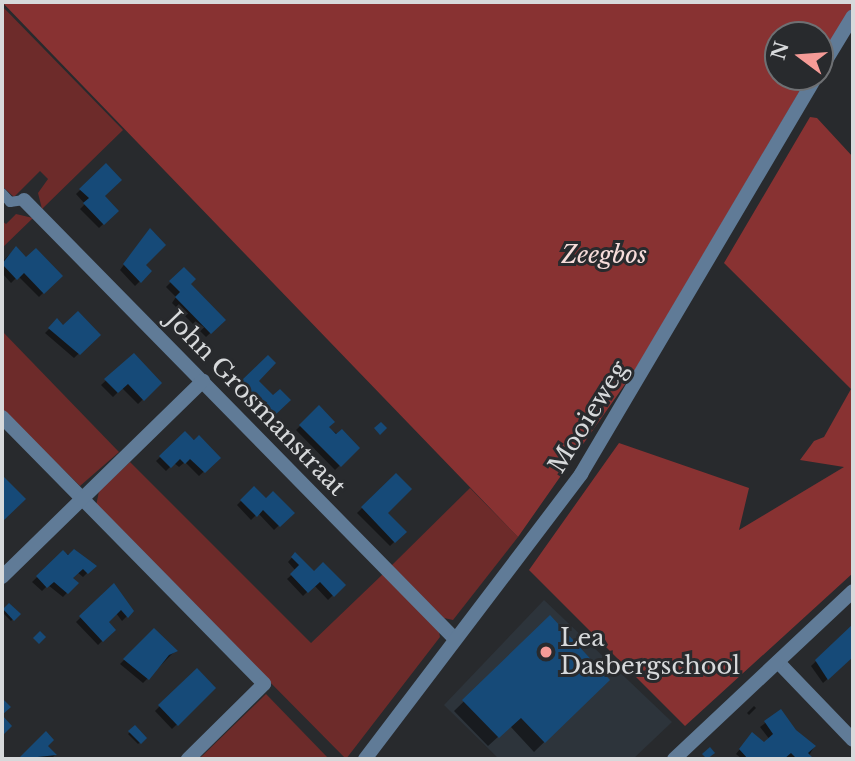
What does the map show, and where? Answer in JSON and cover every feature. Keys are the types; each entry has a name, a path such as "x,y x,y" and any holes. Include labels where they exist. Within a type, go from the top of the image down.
{"street":[{"path":"834,47 853,16"},
{"name":"Mooieweg","path":"365,759 581,474 808,91"},
{"name":"John Grosmanstraat","path":"24,200 455,639"},
{"path":"2,577 203,381"},
{"path":"2,417 264,684 188,759"},
{"path":"674,759 853,591"},
{"path":"778,662 853,740"}],"lane":[{"path":"2,193 10,202 24,200"}],"shaded area":[{"path":"2,6 123,130 42,209 38,193 48,179 40,171 14,197 2,186"},
{"path":"16,214 33,218 2,248 2,221 6,224"},
{"path":"2,331 119,452 80,486 2,409"},
{"path":"130,462 311,643 383,574 439,632 440,637 346,759 96,506 99,491"},
{"path":"470,488 518,537 453,620 444,618 391,566"},
{"name":"Lea Dasbergschool","path":"544,600 672,722 633,759 499,759 444,705"},
{"path":"266,694 329,759 199,759"}],"green space":[{"name":"Zeegbos","path":"2,2 853,2 834,36 834,21 764,21 764,91 800,91 635,370 518,537"},
{"path":"810,117 817,118 853,157 853,573 685,726 529,570 619,443 749,488 739,530 844,467 800,460 814,441 824,437 851,389 724,263"}],"building":[{"path":"106,163 122,180 105,196 119,211 104,225 83,203 89,198 79,189"},
{"path":"150,228 166,245 146,265 152,271 141,283 123,264"},
{"path":"16,246 26,257 36,248 63,276 44,294 24,273 17,280 2,264"},
{"path":"184,267 196,279 191,284 226,320 211,334 175,297 180,292 169,281"},
{"path":"78,311 101,335 80,355 48,328 57,318 63,325"},
{"path":"134,353 162,383 144,401 128,384 118,393 104,379"},
{"path":"268,355 276,363 259,381 273,395 280,389 291,400 273,417 239,383"},
{"path":"319,405 335,422 329,427 336,434 342,429 360,448 341,467 299,425"},
{"path":"381,422 387,428 380,435 374,428"},
{"path":"185,431 194,440 199,435 221,458 205,473 190,459 185,464 180,459 171,468 159,456"},
{"path":"396,473 412,489 388,513 407,532 395,543 361,507"},
{"path":"3,476 26,499 2,522 2,478"},
{"path":"254,486 266,498 273,491 295,513 280,527 263,510 257,517 240,500"},
{"path":"74,549 97,566 88,574 83,569 73,578 79,583 68,594 54,582 47,588 36,576 63,550 68,555"},
{"path":"295,552 314,571 323,562 346,585 334,597 320,582 308,593 290,574 299,565 291,557"},
{"path":"114,583 134,611 128,618 121,610 109,622 116,630 103,642 79,616"},
{"path":"9,603 21,614 14,621 3,609"},
{"path":"550,615 610,680 545,743 521,718 499,738 462,700"},
{"path":"853,624 853,657 828,680 815,660"},
{"path":"154,628 178,651 169,655 149,680 123,659"},
{"path":"40,631 46,637 39,644 33,638"},
{"path":"197,668 216,688 178,726 158,705"},
{"path":"2,698 11,707 2,715"},
{"path":"781,709 796,730 816,746 808,753 814,759 797,759 791,753 784,759 748,759 739,749 752,732 764,742 773,734 764,721"},
{"path":"2,715 12,726 2,736"},
{"path":"135,725 147,738 141,744 128,731"},
{"path":"46,731 54,740 48,746 57,755 18,759"},
{"path":"710,747 715,753 707,759 702,754"}],"place":[{"name":"Lea Dasbergschool","path":"546,652"}]}
